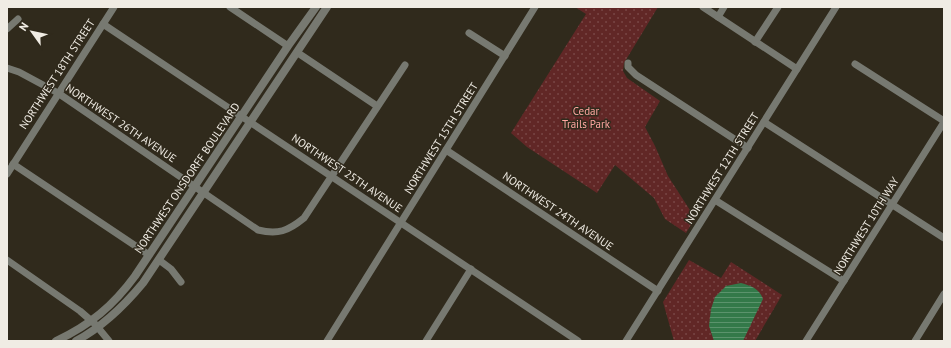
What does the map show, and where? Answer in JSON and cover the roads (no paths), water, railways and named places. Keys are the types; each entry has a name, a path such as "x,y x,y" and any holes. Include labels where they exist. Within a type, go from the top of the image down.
{"street":[{"name":"NORTHWEST 18TH STREET","path":"7,174 114,7"},
{"path":"230,7 288,46"},
{"name":"NORTHWEST ONSDORFF BOULEVARD","path":"56,341 76,332 92,321 123,292 242,117 288,46 316,7"},
{"name":"NORTHWEST ONSDORFF BOULEVARD","path":"76,341 98,328 130,299 143,283 160,260 327,7"},
{"name":"NORTHWEST 15TH STREET","path":"327,341 535,7"},
{"path":"703,7 797,69"},
{"path":"718,17 724,7"},
{"path":"755,42 778,7"},
{"name":"NORTHWEST 12TH STREET","path":"626,341 836,7"},
{"path":"7,29 18,19"},
{"name":"NORTHWEST 25TH AVENUE","path":"103,24 578,341"},
{"path":"469,34 505,56"},
{"path":"298,52 378,106"},
{"path":"628,63 628,67 636,75 748,148"},
{"path":"855,64 944,122"},
{"path":"331,176 405,65"},
{"name":"NORTHWEST 26TH AVENUE","path":"7,68 25,75 58,93 258,230 270,233 295,226 304,218 331,176"},
{"path":"764,122 944,238"},
{"name":"NORTHWEST 10TH WAY","path":"806,341 944,122"},
{"name":"NORTHWEST 24TH AVENUE","path":"446,150 658,291"},
{"path":"13,164 149,255"},
{"path":"715,200 844,281"},
{"path":"7,260 80,311 92,321 109,341"},
{"path":"160,260 181,282"},
{"path":"427,341 471,270"},
{"path":"915,341 944,294"}],"park label":[{"name":"Cedar Trails Park","path":"586,117"}]}
